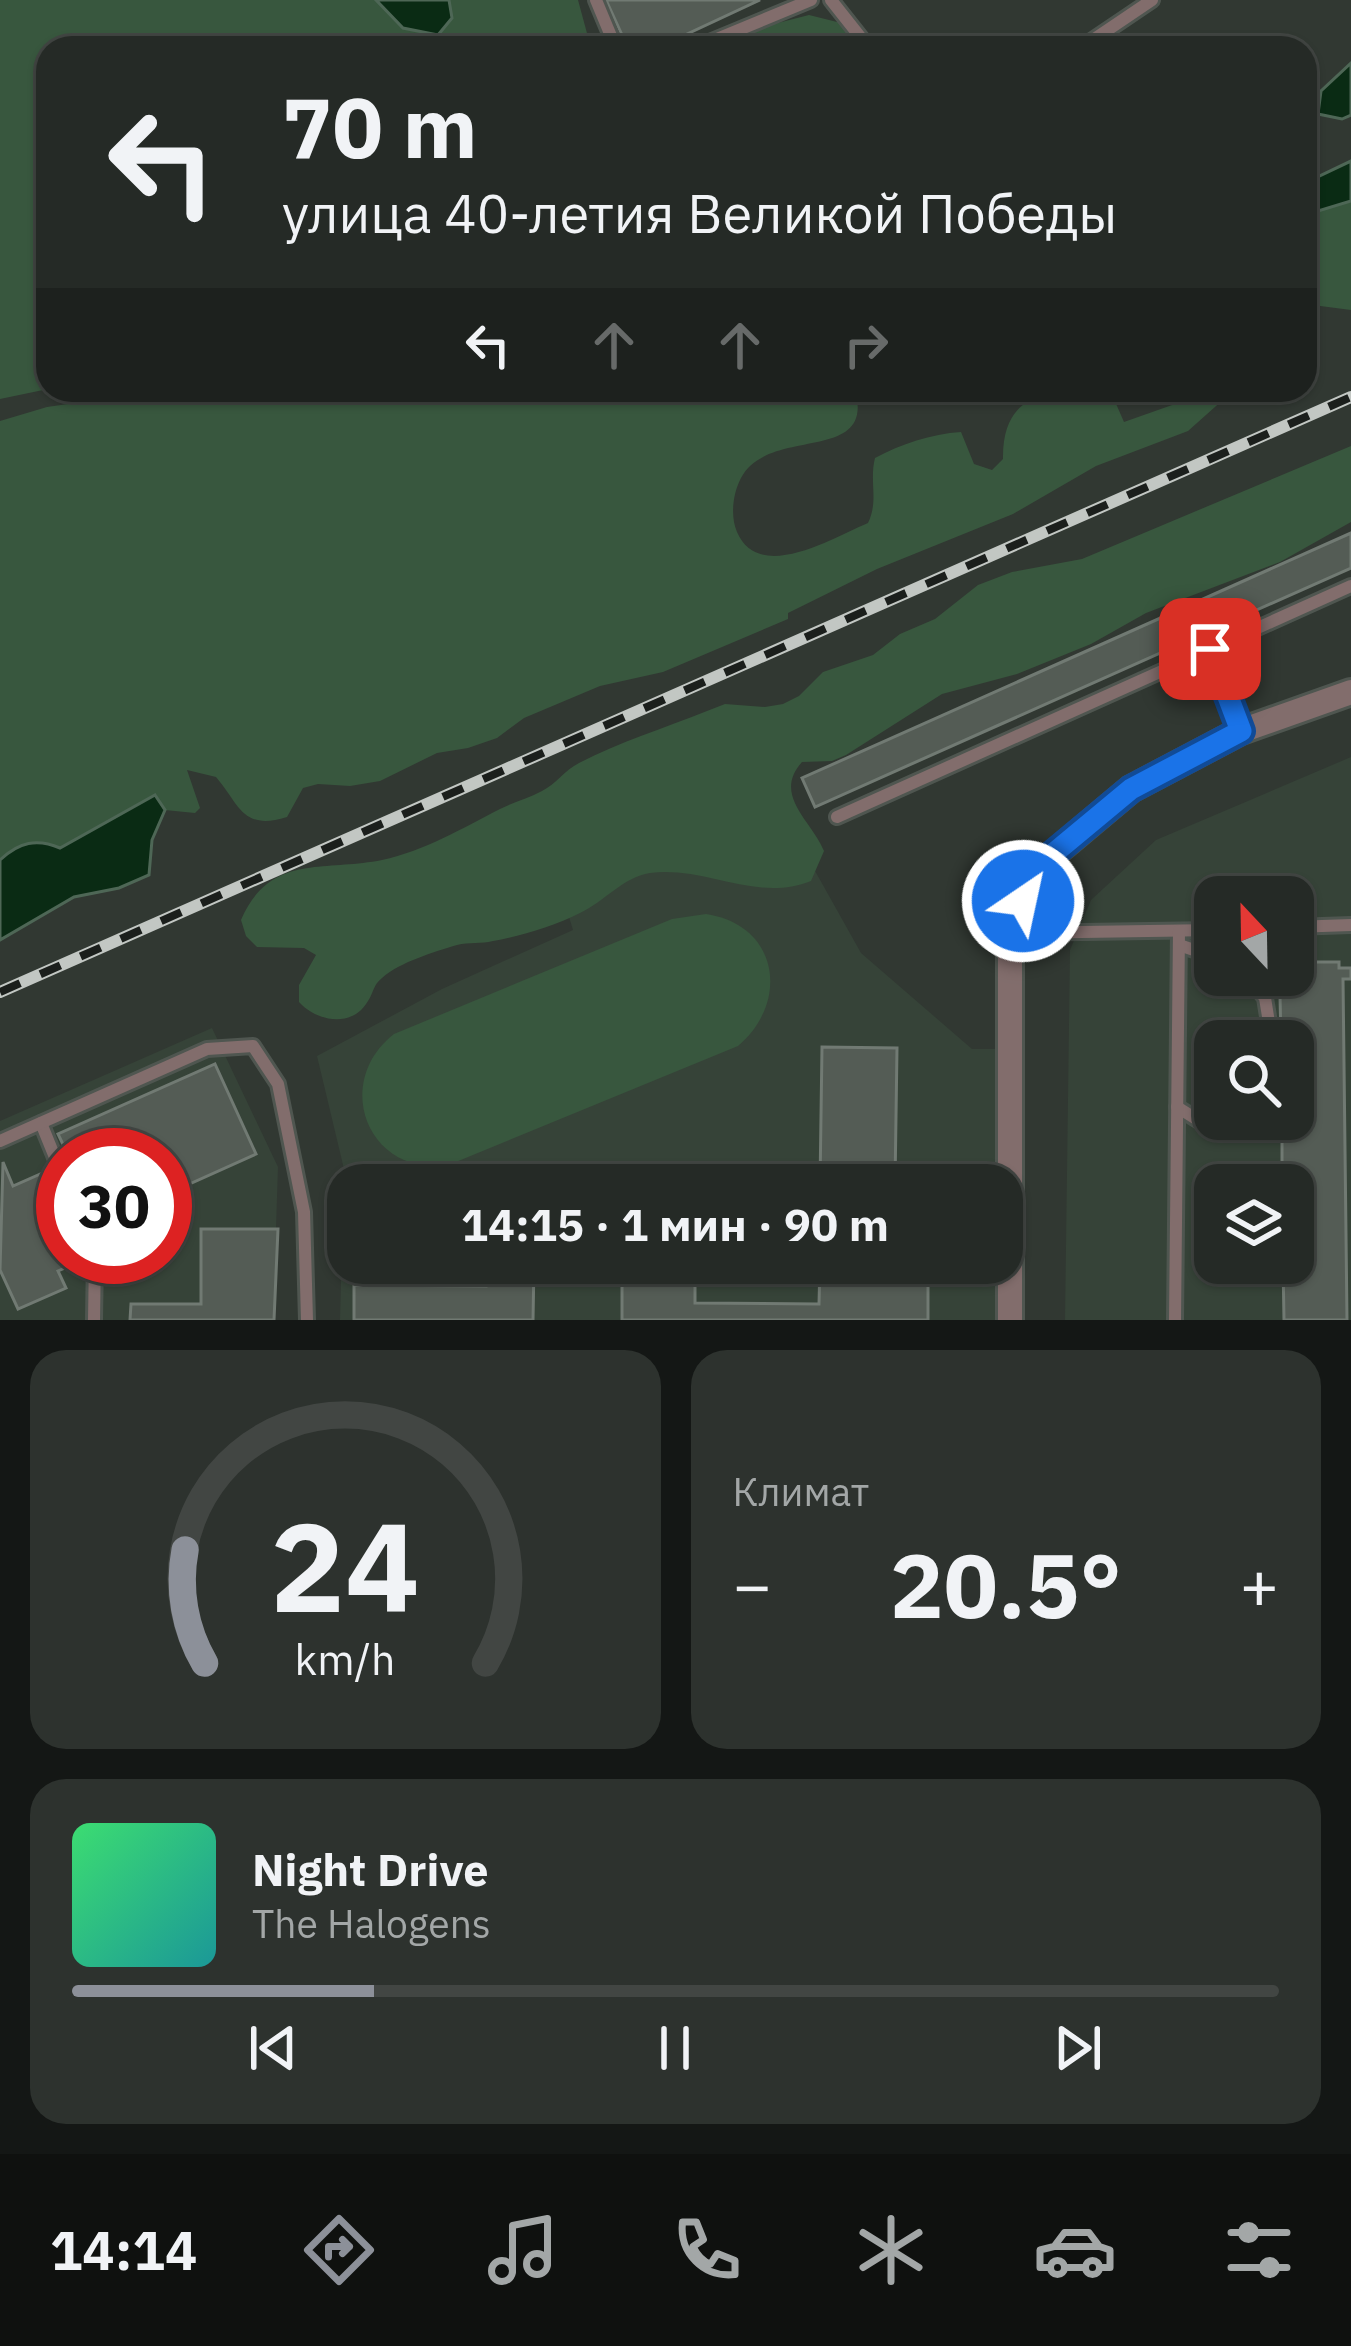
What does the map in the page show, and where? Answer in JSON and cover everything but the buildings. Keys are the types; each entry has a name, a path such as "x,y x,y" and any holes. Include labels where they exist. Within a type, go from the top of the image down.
{"street":[{"path":"1010,1320 1010,934 1036,868 1131,789 1241,731 1351,692"}],"lane":[{"path":"596,0 611,36"},
{"path":"724,36 811,0"},
{"path":"831,0 860,36"},
{"path":"1099,36 1152,0"},
{"path":"837,817 1351,586"},
{"path":"1210,649 1241,731"},
{"path":"1314,927 1351,926"},
{"path":"1010,934 1194,935"},
{"path":"1179,938 1194,946"},
{"path":"1175,1320 1179,938"},
{"path":"0,1141 207,1049 253,1046 278,1084 304,1212 307,1320"},
{"path":"1178,1107 1194,1117"},
{"path":"41,1123 43,1128"},
{"path":"94,1320 95,1284"}],"shaded area":[{"path":"0,0 376,0 403,27 451,6 449,0 578,0 588,36 36,36 36,392 0,399"},
{"path":"376,0 449,0 452,18 438,35 403,28"},
{"path":"809,15 841,23 855,36 738,36"},
{"path":"1351,63 1351,115 1342,119 1318,114 1321,91"},
{"path":"1351,161 1351,201 1317,211 1317,177"},
{"path":"1351,201 1351,310 1317,306 1317,211"},
{"path":"82,402 856,402 850,428 836,437 774,452 755,462 741,478 734,497 737,532 748,547 779,556 817,546 868,523 875,458 906,444 961,432 974,464 992,470 1003,459 1011,418 1028,402 1115,402 1124,422 1176,402 1221,402 1188,431 1096,466 1013,514 877,569 788,613 788,619 663,672 600,686 524,718 497,738 437,753 380,781 303,788 287,817 251,818 216,777 187,770 200,808 195,813 165,810 155,795 60,848 28,845 0,860 0,421"},
{"path":"1351,446 1351,522 1280,562 1146,613 1091,644 1017,674 942,694 846,755 832,761 802,762 794,774 793,797 824,851 811,881 771,888 671,872 640,875 570,918 408,962 382,978 361,1010 344,1019 315,1014 299,1002 299,985 316,955 304,948 257,947 246,936 241,920 253,899 283,875 413,851 542,791 574,766 626,742 725,704 783,704 799,696 823,672 873,655 900,634 935,619 978,585 1012,572 1082,559"},
{"path":"1351,757 1351,1320 1065,1320 1070,950 1091,900 1156,840"},
{"path":"155,795 165,810 152,840 149,875 119,888 74,897 0,940 0,860 28,844 60,848"},
{"path":"777,803 861,953 972,1049 999,1049 999,1164 343,1164 317,1056 442,989 573,930 562,894"},
{"path":"706,914 730,921 762,949 770,988 755,1028 738,1046 451,1164 420,1164 380,1143 368,1124 365,1078 375,1055 394,1034 672,919"},
{"path":"212,1028 278,1167 273,1320 0,1320 0,1121"},
{"path":"341,1284 999,1284 999,1320 340,1320"}],"railway":[{"path":"0,992 1351,397"}],"route":[{"path":"1023,901 1036,868 1131,789 1241,731 1210,649"}]}
